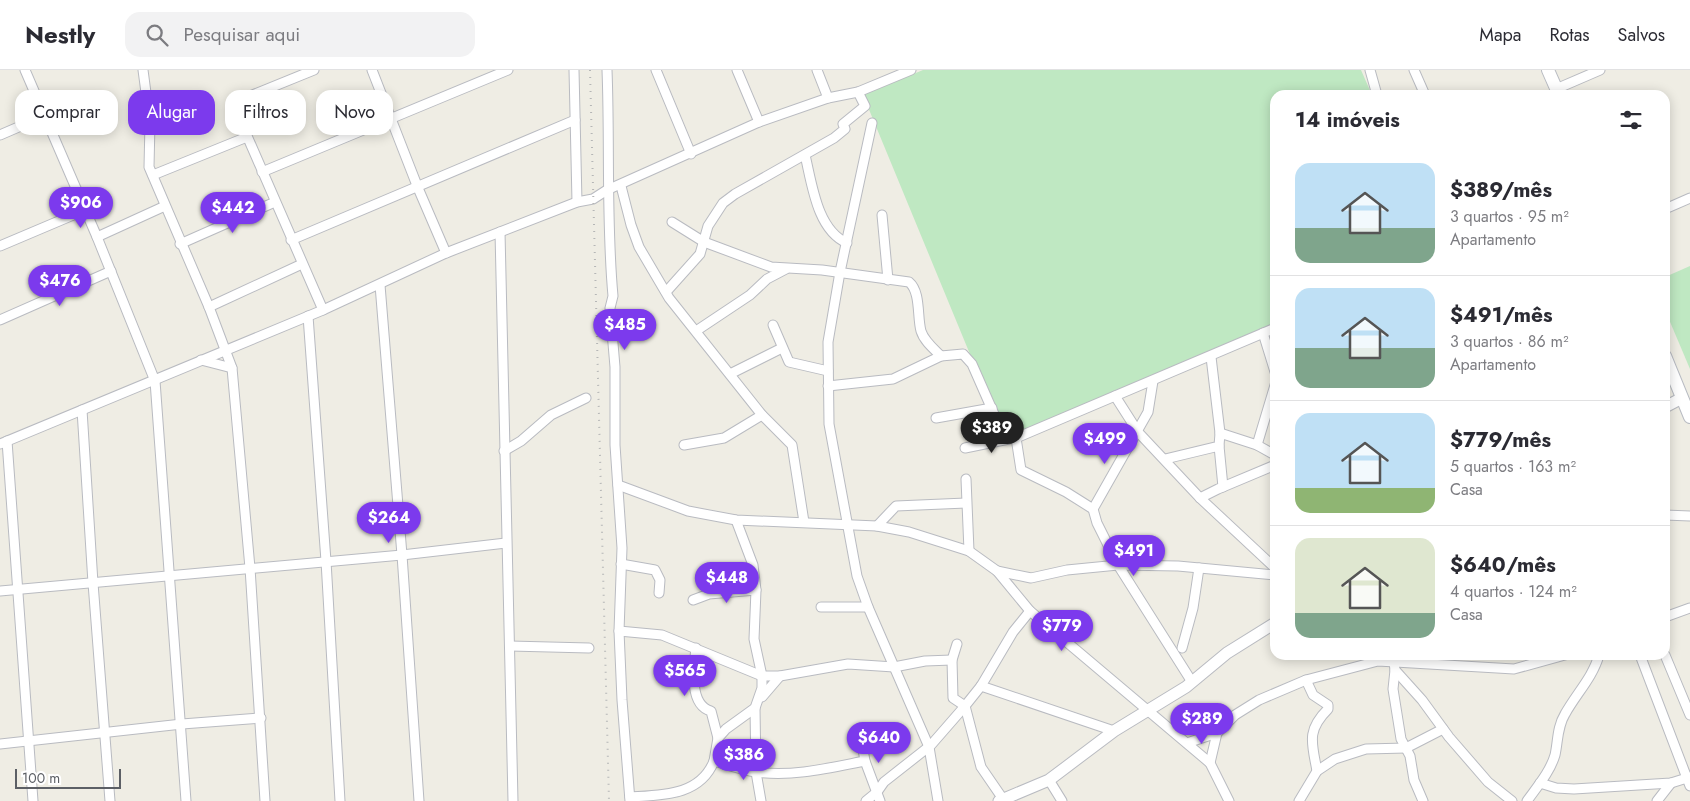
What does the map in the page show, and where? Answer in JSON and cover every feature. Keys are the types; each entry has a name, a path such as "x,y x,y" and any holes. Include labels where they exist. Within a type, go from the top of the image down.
{"main road":[{"path":"1548,70 1556,90"},
{"path":"1670,366 1686,396 1690,417"}],"street":[{"path":"25,70 33,90"},
{"path":"143,70 150,123 148,156 152,175 180,244 209,307 232,368 250,568 265,801"},
{"path":"314,70 235,103 247,137 323,310"},
{"path":"372,70 380,90"},
{"path":"393,117 508,70"},
{"path":"574,70 576,202"},
{"path":"607,70 609,135 607,190 618,485 622,520 619,631 622,700 630,799 676,793 693,787 704,779 714,761 718,738 710,711 702,706 697,697 694,675 696,648"},
{"path":"656,70 691,154"},
{"path":"736,70 759,122"},
{"path":"817,70 828,98"},
{"path":"32,801 17,589 3,442 323,310 446,253 576,202 593,199 607,190 622,186 759,122 828,98 858,92 899,72 911,70"},
{"path":"1370,70 1376,90"},
{"path":"1414,70 1423,90"},
{"path":"1561,90 1600,70"},
{"path":"666,292 700,254 708,226 723,203 804,155 830,142 845,129 843,124 864,106 858,92"},
{"path":"291,240 418,188 575,120"},
{"path":"872,123 840,272 828,342 831,432 857,576 868,607 929,747 938,801"},
{"path":"393,126 446,253"},
{"path":"0,135 15,129"},
{"path":"52,135 97,237 155,380 182,724 186,801"},
{"path":"262,172 350,135"},
{"path":"152,175 247,137"},
{"path":"804,155 814,192 826,225 834,236 847,243"},
{"path":"622,186 631,225 639,247 666,292 762,416 792,446 804,522"},
{"path":"1670,206 1690,198"},
{"path":"180,244 275,202"},
{"path":"97,237 165,206"},
{"path":"0,246 85,210"},
{"path":"882,215 888,280"},
{"path":"672,222 704,242 772,268 840,272 909,282 913,285 921,332 941,356"},
{"path":"500,232 513,801"},
{"path":"209,307 302,264"},
{"path":"696,332 750,294 767,279 788,268"},
{"path":"0,320 111,271"},
{"path":"380,285 402,555 419,801"},
{"path":"308,316 326,561 340,801"},
{"path":"773,325 789,362 828,371"},
{"path":"965,448 1016,438 1270,330"},
{"path":"1263,333 1270,356"},
{"path":"730,374 782,348"},
{"path":"828,386 893,379 941,356 963,354 969,358 1005,439"},
{"path":"1211,356 1220,434 1219,446 1223,487"},
{"path":"201,360 232,368"},
{"path":"1153,380 1150,406 1138,432 1093,509 1096,523 1118,565 1192,682"},
{"path":"1115,396 1138,432 1200,498 1270,563"},
{"path":"1670,404 1686,396"},
{"path":"504,450 521,441 551,415 586,398"},
{"path":"1257,445 1270,402"},
{"path":"936,418 992,408"},
{"path":"82,410 92,583 106,732 110,801"},
{"path":"684,445 724,438 762,416"},
{"path":"1220,434 1257,445 1270,452"},
{"path":"1016,438 1021,470 1066,492 1093,509"},
{"path":"1165,459 1219,446"},
{"path":"1200,498 1270,467"},
{"path":"966,479 969,551"},
{"path":"618,485 688,511 736,520 847,523 877,526 909,532 969,551 997,571 1030,611 1068,641 1210,763 1229,801"},
{"path":"877,526 896,506 966,503"},
{"path":"1670,515 1690,516"},
{"path":"736,520 753,565 756,590 754,639 762,676 760,699"},
{"path":"0,591 402,555 506,543"},
{"path":"621,564 655,570 660,580 659,593"},
{"path":"997,571 1031,578 1067,570 1118,565 1199,568 1270,574"},
{"path":"1182,648 1193,608 1199,568"},
{"path":"693,600 709,594 756,590"},
{"path":"822,607 868,607"},
{"path":"1670,615 1690,608"},
{"path":"866,801 879,796 884,782 929,747 965,706 981,686 1013,632 1030,611"},
{"path":"957,644 952,660 953,698 965,706 981,767 1001,800 1049,780 1114,731 1192,682 1227,653 1270,626"},
{"path":"619,631 662,635 762,676 780,676 848,664 894,667 925,661 952,660"},
{"path":"510,646 589,648"},
{"path":"1187,744 1217,733 1235,715 1259,700 1306,680 1368,660"},
{"path":"1393,662 1514,668 1545,660"},
{"path":"1527,801 1554,757 1559,729 1564,716 1596,667 1598,660"},
{"path":"1540,782 1556,788 1574,790 1689,780 1642,660"},
{"path":"1667,660 1690,714"},
{"path":"1393,662 1442,729 1488,782 1512,801"},
{"path":"1393,662 1393,689 1401,740 1406,748 1414,780 1423,801"},
{"path":"718,738 726,729 755,708 760,699 780,676"},
{"path":"1306,680 1313,694 1328,706 1328,710 1315,724 1313,733 1317,770"},
{"path":"981,686 1114,731"},
{"path":"755,708 756,772 761,801"},
{"path":"0,744 182,724 261,718"},
{"path":"1299,801 1317,770 1336,759 1366,749 1406,748 1442,729"},
{"path":"860,732 865,762 879,796"},
{"path":"1210,763 1217,733"},
{"path":"714,761 756,772 810,772 865,762"},
{"path":"1049,780 1062,801"},
{"path":"1657,801 1671,783"}],"green space":[{"path":"923,70 1361,70 1370,90 1270,90 1270,327 1005,439 863,95"},
{"path":"1690,266 1690,369 1670,322 1670,275"}],"railway":[{"path":"590,70 609,801"}]}
